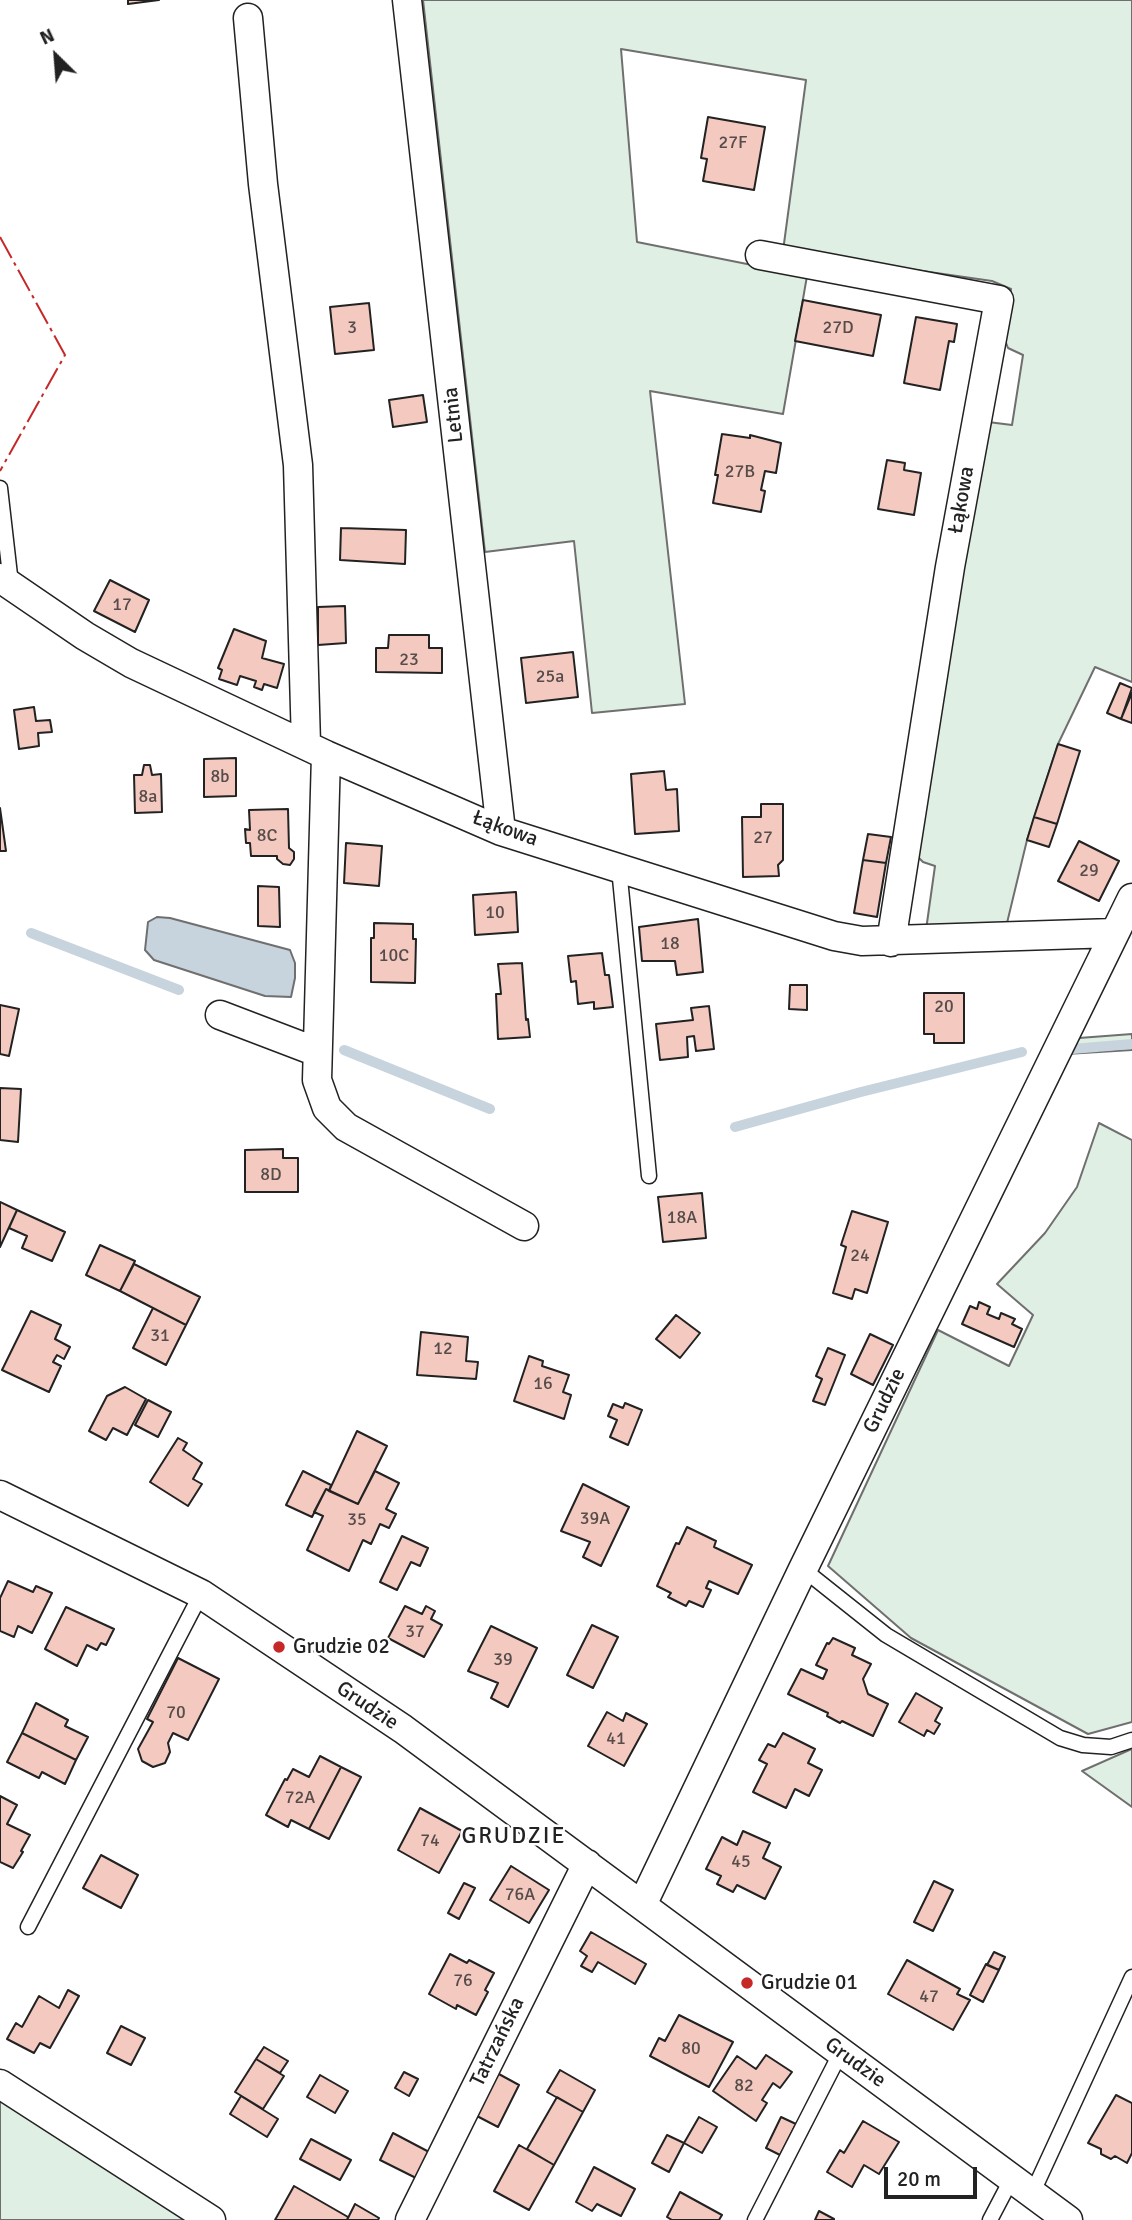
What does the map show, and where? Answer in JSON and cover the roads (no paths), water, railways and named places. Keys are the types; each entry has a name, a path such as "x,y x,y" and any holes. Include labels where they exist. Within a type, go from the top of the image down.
{"street":[{"name":"Letnia","path":"407,0 501,831"},
{"path":"248,18 263,184 298,465 316,750 317,1080 327,1108 346,1127 524,1226"},
{"name":"Łąkowa","path":"760,255 999,300 950,566 891,942"},
{"name":"Łąkowa","path":"6,582 85,636 131,663 316,750 501,831 835,936 862,942 1114,933"},
{"name":"Grudzie","path":"642,1905 803,1569 1132,898"},
{"path":"220,1015 317,1052"},
{"name":"Grudzie","path":"0,1495 201,1594 403,1729 1068,2220"},
{"name":"Tatrzańska","path":"410,2220 587,1864"},
{"path":"0,2084 211,2220"}],"lane":[{"path":"0,488 6,582"},
{"path":"619,868 649,1176"},
{"path":"803,1569 886,1635 1060,1738 1083,1745 1111,1747 1132,1740"},
{"path":"28,1927 201,1594"},
{"path":"990,2220 1022,2186 1132,1978"},
{"path":"755,2220 841,2052"}],"waterway":[{"path":"31,933 179,990"},
{"path":"1072,1049 1132,1044"},
{"path":"344,1050 490,1109"},
{"path":"735,1127 1022,1052"}],"place":[{"name":"Grudzie 02","path":"279,1647"},
{"name":"Grudzie 01","path":"747,1983"}],"district":[{"name":"GRUDZIE","path":"514,1837"}]}
